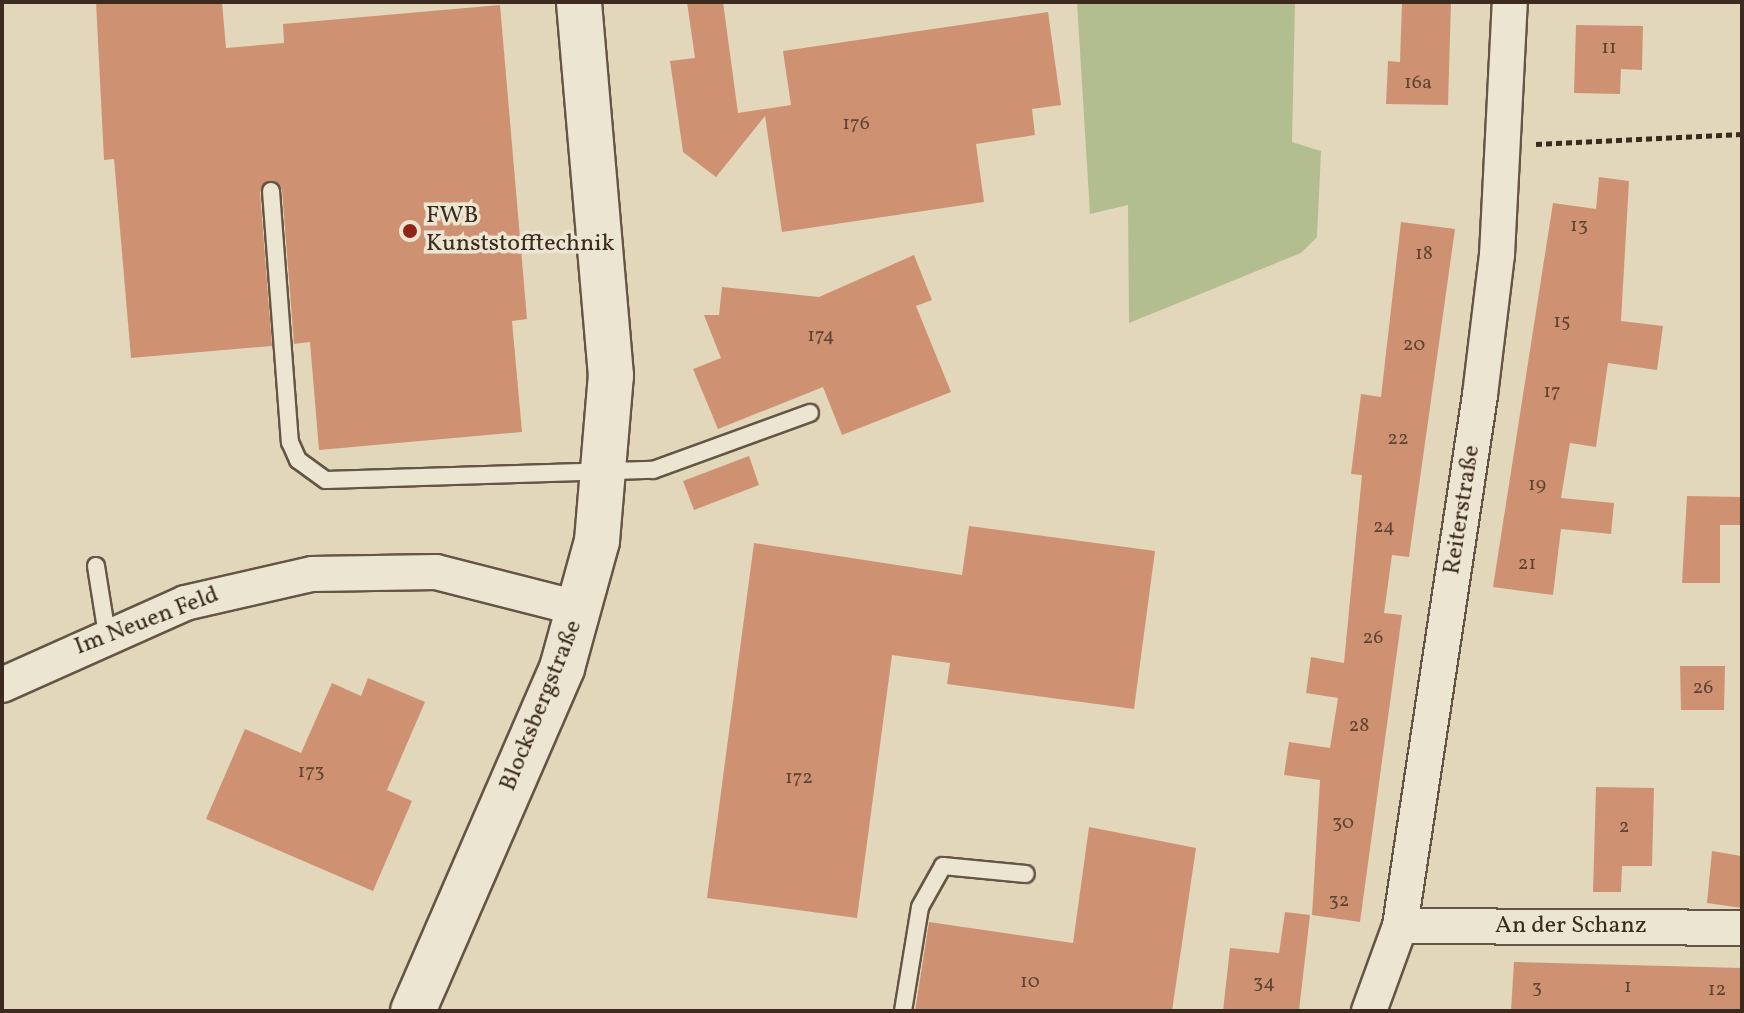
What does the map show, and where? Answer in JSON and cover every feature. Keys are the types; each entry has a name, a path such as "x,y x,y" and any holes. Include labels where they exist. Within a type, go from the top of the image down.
{"main road":[{"name":"Blocksbergstraße","path":"413,1011 581,609 608,472 611,376 579,2"}],"street":[{"name":"Reiterstraße","path":"1369,1011 1400,926 1480,395 1505,142 1510,2"},
{"name":"Im Neuen Feld","path":"2,685 107,635 247,585 376,570 495,582 581,609"},
{"name":"An der Schanz","path":"1400,926 1742,928"}],"lane":[{"path":"271,191 290,442 310,472 326,480 653,470 810,413"},
{"path":"96,566 107,635"},
{"path":"903,1011 920,907 943,866 1026,874"}],"path":[{"path":"1505,142 1742,134"}],"green space":[{"path":"1077,2 1295,2 1292,142 1321,151 1317,237 1301,253 1129,323 1128,205 1090,214"}],"building":[{"name":"FWB Kunststofftechnik","path":"96,2 222,2 226,48 284,43 283,24 500,5 527,319 512,321 522,432 319,450 310,342 294,344 282,190 275,181 260,192 272,346 131,358 114,159 104,160"},
{"path":"687,2 723,2 738,113 791,105 783,51 1048,12 1061,105 1032,109 1035,135 976,144 984,202 782,232 765,116 716,177 683,152 670,61 695,58"},
{"path":"1402,2 1451,2 1448,105 1386,104 1388,61 1400,62"},
{"path":"1576,25 1643,26 1642,70 1621,69 1620,94 1574,93"},
{"path":"1599,177 1629,181 1621,321 1663,326 1657,370 1608,363 1596,447 1570,443 1561,498 1614,503 1611,534 1561,529 1553,595 1493,587 1553,203 1596,209"},
{"path":"1401,222 1455,229 1409,557 1392,555 1384,613 1402,615 1360,922 1312,915 1320,780 1284,775 1289,742 1330,748 1338,698 1306,693 1311,657 1344,663 1362,475 1351,474 1361,394 1381,397"},
{"path":"914,255 932,300 916,306 951,392 842,435 823,387 718,429 693,369 721,358 704,315 719,315 722,287 819,297"},
{"path":"749,456 759,485 694,510 683,481"},
{"path":"1687,496 1742,497 1742,525 1720,525 1720,583 1682,583"},
{"path":"969,526 1155,551 1134,709 947,684 950,663 892,655 857,918 707,898 754,543 962,575"},
{"path":"1680,666 1725,666 1724,710 1681,710"},
{"path":"368,678 425,702 387,790 412,801 373,891 206,819 245,729 301,753 332,683 361,696"},
{"path":"1596,787 1654,788 1652,866 1622,866 1621,892 1593,892"},
{"path":"1089,827 1196,848 1172,1011 915,1011 929,922 1073,943"},
{"path":"1712,851 1741,856 1742,908 1707,903"},
{"path":"1285,912 1310,915 1299,1011 1223,1011 1230,948 1279,953"},
{"path":"1514,962 1742,968 1742,1011 1511,1011"}],"place":[{"name":"FWB Kunststofftechnik","path":"410,231"}]}
